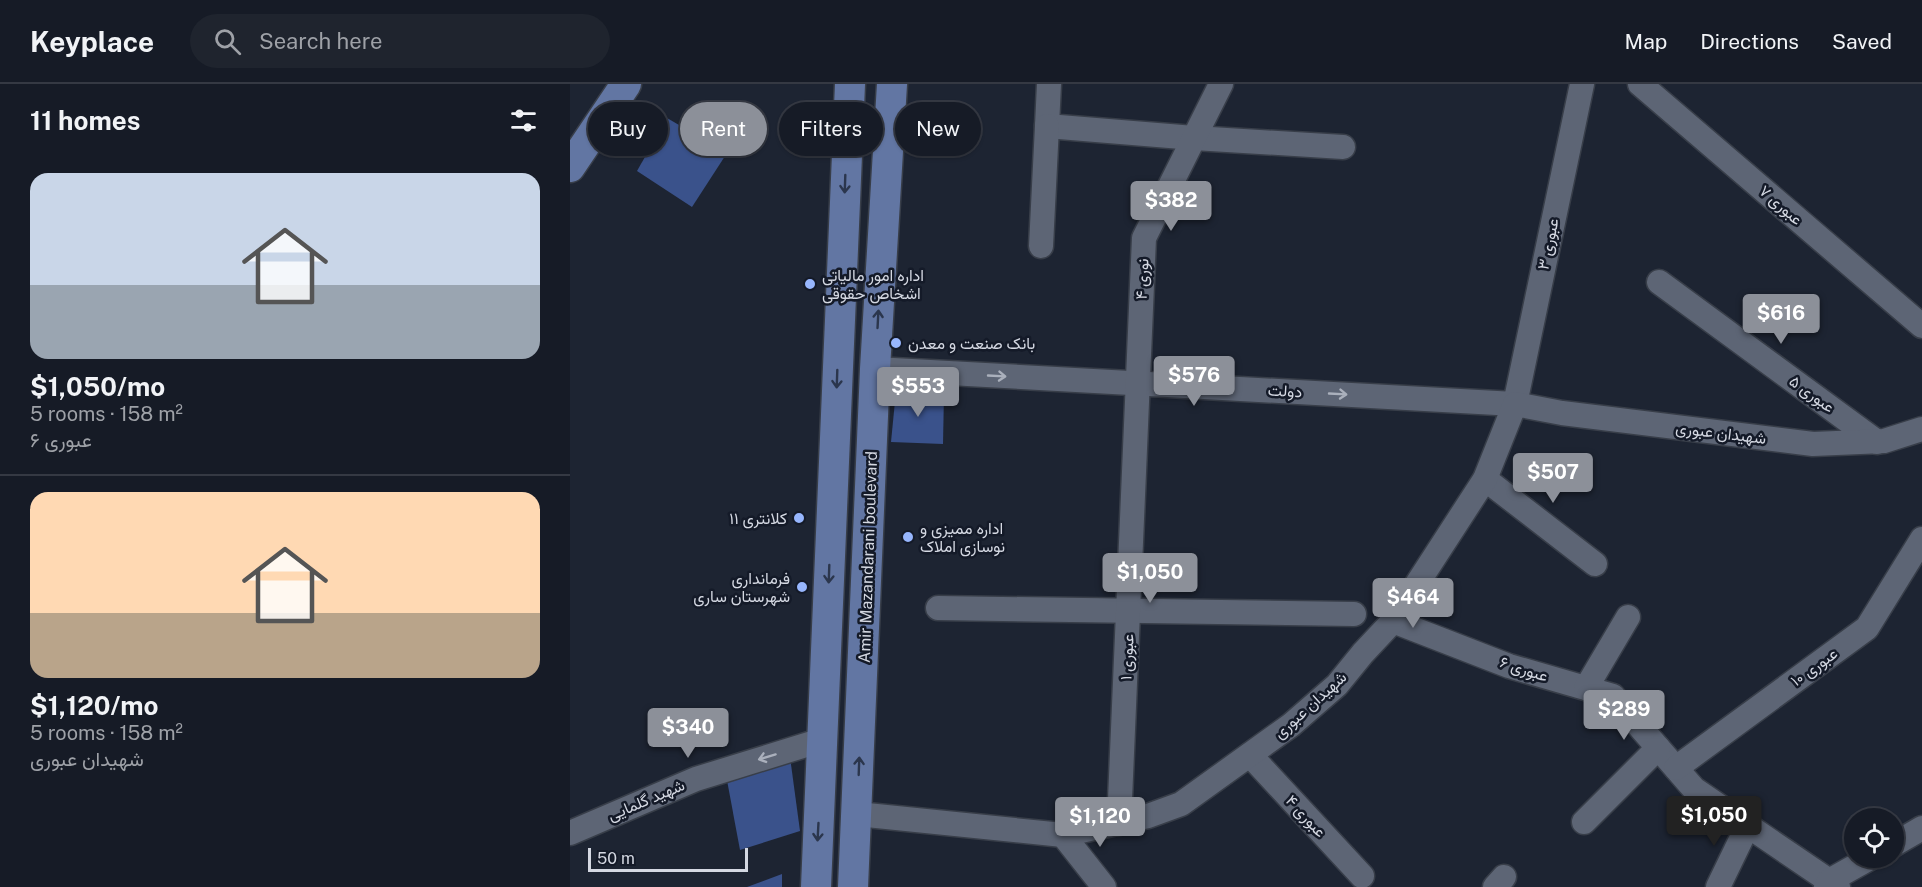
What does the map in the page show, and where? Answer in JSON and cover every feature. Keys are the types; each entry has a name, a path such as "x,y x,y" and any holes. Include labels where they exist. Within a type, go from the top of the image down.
{"main road":[{"path":"573,157 626,84"},
{"path":"816,887 849,84"},
{"name":"Amir Mazandarani boulevard","path":"853,887 875,369 892,84"}],"street":[{"path":"1041,246 1049,84"},
{"name":"نوری ۴","path":"1137,383 1144,238 1221,84"},
{"name":"عبوری ۳","path":"1515,404 1581,84"},
{"name":"عبوری ۷","path":"1640,84 1922,326"},
{"path":"1047,126 1343,147"},
{"name":"عبوری ۵","path":"1659,282 1877,442"},
{"name":"دولت","path":"875,369 1515,404"},
{"name":"عبوری ۱","path":"1119,823 1137,383"},
{"name":"شهیدان عبوری","path":"857,814 1063,835 1148,816 1181,804 1291,725 1337,685 1393,621 1485,479 1515,404 1562,413 1813,444 1877,442 1922,429"},
{"path":"1485,479 1595,564"},
{"name":"عبوری ۱۰","path":"1676,768 1867,628 1922,539"},
{"path":"938,608 1354,614"},
{"path":"1586,688 1628,617"},
{"name":"عبوری ۶","path":"1393,621 1509,666 1613,696 1694,789 1831,885"},
{"name":"شهید گلمایی","path":"571,831 696,779 822,740"},
{"path":"1584,822 1659,748"},
{"name":"عبوری ۴","path":"1250,755 1362,876"},
{"path":"1718,887 1748,825"},
{"path":"1904,839 1922,828"},
{"path":"1063,835 1104,887"},
{"path":"1831,885 1856,868"}],"building":[{"path":"668,119 680,126 680,156 725,156 692,207 637,171 645,156 668,156"},
{"path":"896,391 944,393 943,444 891,442"},
{"path":"790,757 800,831 740,850 726,775"},
{"path":"782,874 782,887 747,887"}],"place":[{"name":"اداره امور مالیاتی اشخاص حقوقی","path":"810,284"},
{"name":"بانک صنعت و معدن","path":"896,343"},
{"name":"کلانتری ۱۱","path":"799,518"},
{"name":"اداره ممیزی و نوسازی املاک","path":"908,537"},
{"name":"فرمانداری شهرستان ساری","path":"802,587"}]}
